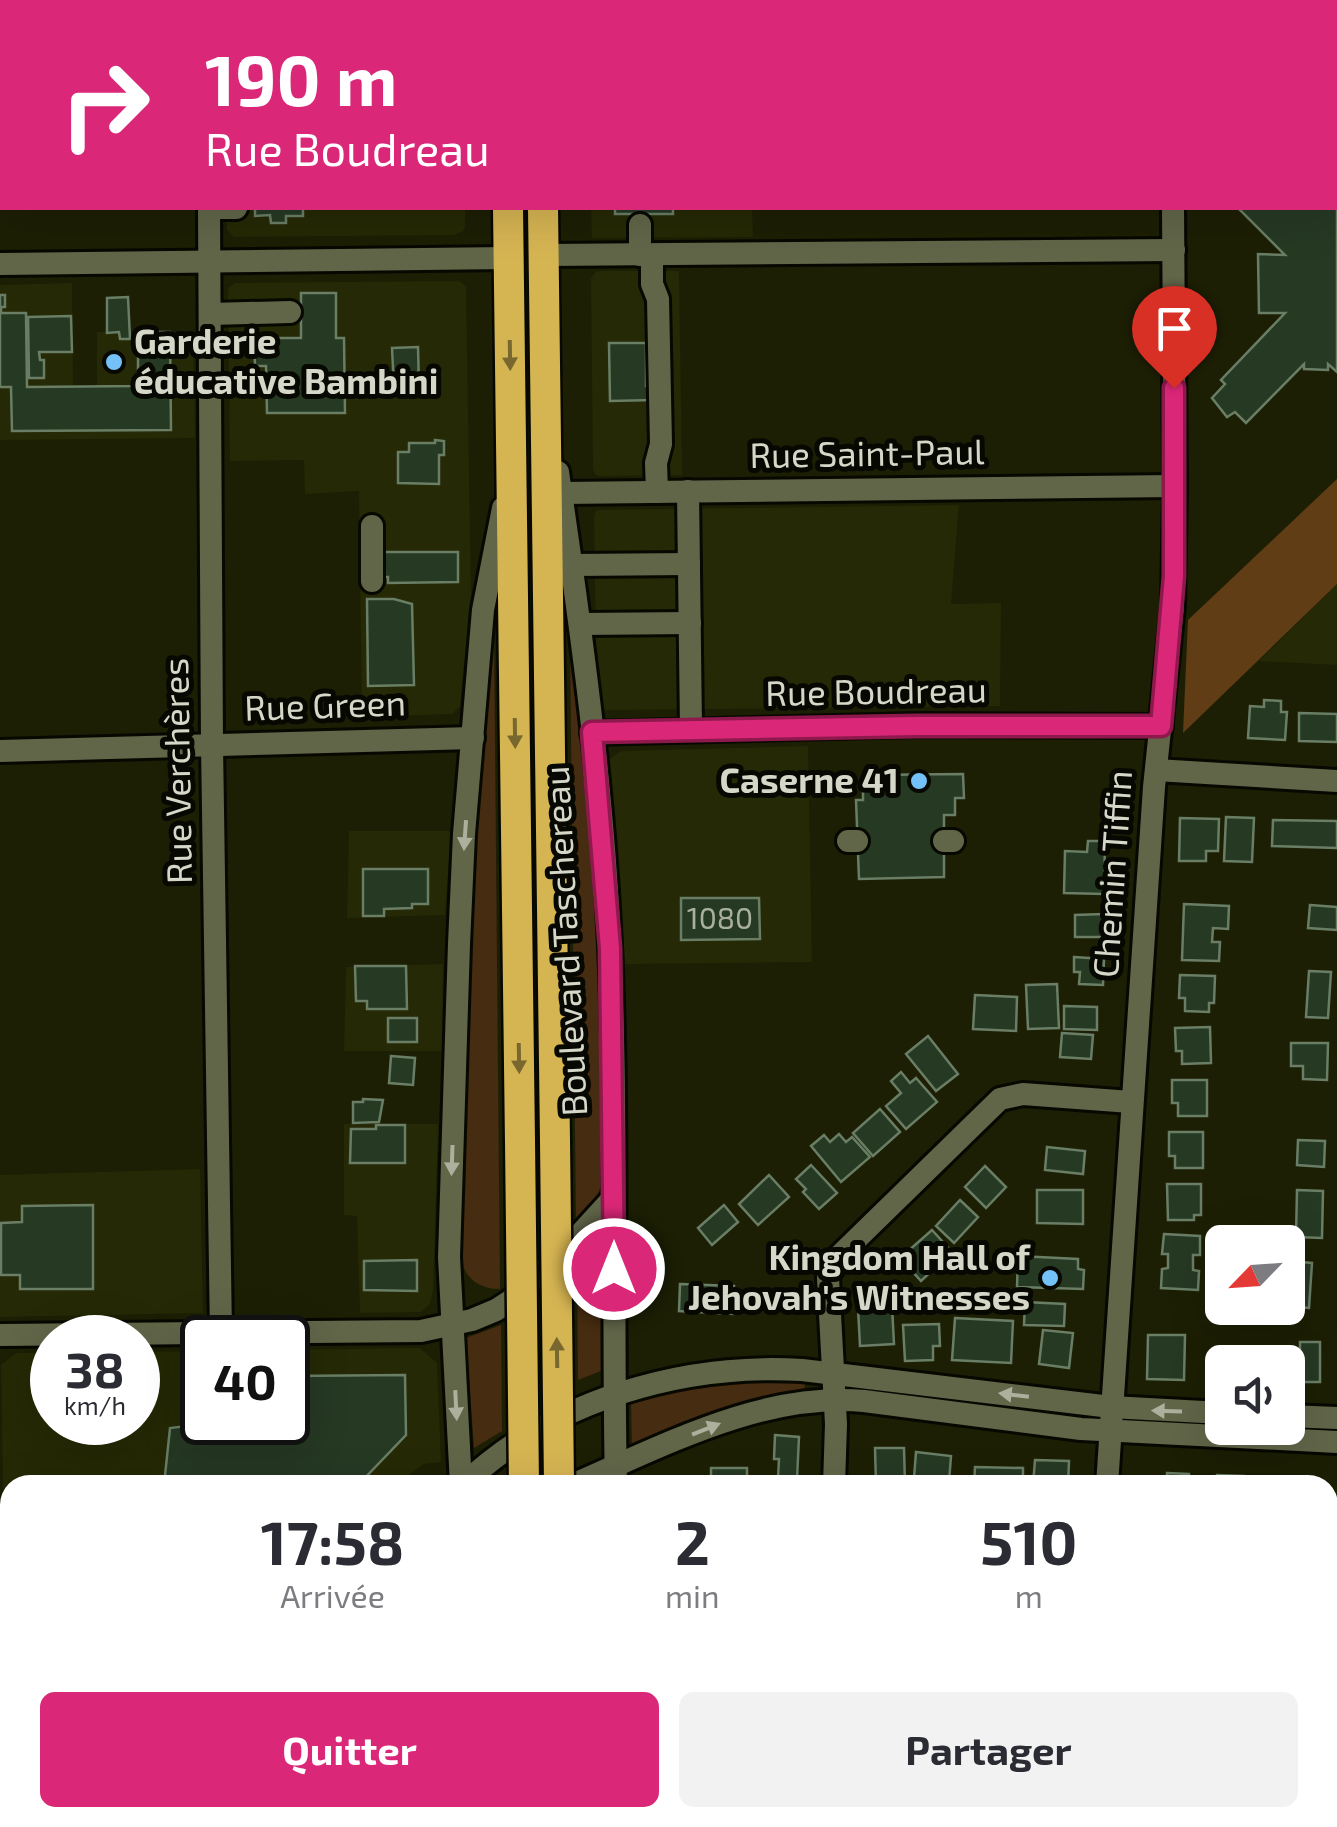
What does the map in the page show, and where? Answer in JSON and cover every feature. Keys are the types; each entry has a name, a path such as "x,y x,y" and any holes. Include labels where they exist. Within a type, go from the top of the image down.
{"highway":[{"name":"Boulevard Taschereau","path":"508,210 524,1475"},
{"name":"Boulevard Taschereau","path":"544,210 559,1475"}],"street":[{"name":"Rue Verchères","path":"209,210 221,1315"},
{"name":"Chemin Tiffin","path":"1107,1475 1156,770 1173,606 1173,210"},
{"path":"640,225 658,299 658,492"},
{"path":"544,255 1174,250"},
{"path":"0,264 508,258"},
{"path":"210,314 290,312"},
{"name":"Boulevard Taschereau","path":"546,396 580,624 610,948 616,1475"},
{"name":"Boulevard Taschereau","path":"461,1475 450,1236 464,834 483,610 512,460"},
{"name":"Rue Saint-Paul","path":"561,493 1175,486"},
{"path":"688,491 691,729"},
{"path":"372,526 372,581"},
{"path":"572,565 688,564"},
{"path":"580,624 690,622"},
{"name":"Rue Boudreau","path":"592,732 1161,726"},
{"name":"Rue Green","path":"0,751 473,738"},
{"path":"1156,770 1337,780"},
{"path":"834,1475 828,1278 832,1262 993,1104 1005,1097 1017,1094 1131,1102"},
{"path":"310,1333 421,1331 483,1316 510,1301 562,1254 614,1197"},
{"path":"0,1335 180,1334"},
{"path":"474,1475 566,1415 614,1395 710,1372 765,1368 833,1373 1111,1407 1205,1412"},
{"path":"618,1475 747,1414 834,1400 1110,1431 1337,1442"},
{"path":"1305,1417 1337,1418"}],"shaded area":[{"path":"227,210 465,210 463,231 454,235 234,237 227,230"},
{"path":"591,210 752,210 753,237 592,238"},
{"path":"599,271 679,271 682,475 601,476 593,470 591,278"},
{"path":"459,281 466,286 471,595 460,706 452,714 362,717 359,491 305,494 304,460 230,461 228,288 235,283"},
{"path":"72,283 73,387 97,386 97,332 107,332 107,298 128,297 130,338 142,332 193,332 195,438 0,440 0,285"},
{"path":"1337,479 1337,584 1183,733 1188,620"},
{"path":"959,505 951,604 1001,603 1000,706 605,710 601,704 596,647 597,510"},
{"path":"1337,584 1337,665 1259,661"},
{"path":"494,634 500,1289 473,1281 460,1255 472,896"},
{"path":"570,641 598,929 603,1167 596,1198 576,1223"},
{"path":"808,746 812,962 625,964 608,760 621,751"},
{"path":"349,831 451,831 445,915 347,918"},
{"path":"443,964 442,1051 344,1051 346,967"},
{"path":"344,1124 438,1124 433,1290 430,1304 421,1312 360,1313 357,1216 344,1215"},
{"path":"200,1169 203,1313 0,1317 0,1175"},
{"path":"602,1234 601,1371 578,1380 577,1258"},
{"path":"501,1325 502,1431 474,1448 466,1338"},
{"path":"420,1348 437,1363 441,1462 424,1464 408,1475 3,1475 1,1365 16,1353 30,1353 30,1445 160,1445 160,1352 180,1351 180,1445 310,1445 310,1350"},
{"path":"735,1380 803,1380 805,1386 803,1391 737,1408 632,1449 631,1401 685,1387"}],"building":[{"path":"255,210 303,210 303,216 286,216 286,223 271,223 270,215 255,216"},
{"path":"615,210 673,210 673,214 615,214"},
{"path":"1240,210 1337,210 1337,372 1328,364 1328,370 1304,369 1304,364 1246,423 1235,412 1227,417 1212,398 1225,384 1221,380 1285,313 1259,313 1258,254 1285,255"},
{"path":"301,293 336,293 336,338 344,338 345,413 267,413 266,366 255,366 254,338 301,338"},
{"path":"0,295 5,295 1,313 26,313 27,387 138,386 138,343 143,343 142,332 170,332 171,430 12,431 11,387 0,387"},
{"path":"128,297 130,339 120,339 119,332 107,333 107,298"},
{"path":"71,316 72,352 39,352 40,360 44,360 44,378 29,378 28,317"},
{"path":"609,343 646,343 646,386 654,386 654,400 610,401"},
{"path":"418,347 419,386 394,388 392,348"},
{"path":"444,441 444,455 439,455 439,484 398,483 398,452 409,452 409,443"},
{"path":"377,552 458,552 458,582 388,583 388,577 377,577"},
{"path":"367,599 412,604 414,685 368,686"},
{"path":"1264,700 1281,701 1281,712 1287,712 1285,740 1248,738 1250,706 1264,707"},
{"path":"1299,713 1337,714 1337,742 1299,741"},
{"path":"963,774 964,798 955,798 955,815 944,815 944,877 859,879 856,800 863,800 863,791 867,791 867,775"},
{"path":"1226,817 1254,818 1252,862 1224,861"},
{"path":"1180,818 1219,819 1218,851 1206,851 1206,861 1179,861"},
{"path":"1273,820 1337,821 1337,848 1272,846"},
{"path":"1088,841 1105,841 1104,894 1064,893 1065,851 1087,852"},
{"path":"363,869 428,869 428,904 384,909 384,916 363,916"},
{"path":"681,898 759,898 760,939 681,940"},
{"path":"1184,904 1229,906 1228,929 1213,928 1212,942 1220,942 1219,961 1182,960"},
{"path":"1310,905 1337,907 1337,930 1308,928"},
{"path":"1103,914 1103,937 1075,937 1075,915"},
{"path":"1074,957 1104,959 1103,985 1079,984 1080,972 1074,972"},
{"path":"355,966 406,966 407,1009 367,1009 367,1001 356,1001"},
{"path":"1309,971 1331,972 1328,1018 1306,1017"},
{"path":"1180,975 1215,976 1214,1003 1209,1003 1209,1012 1185,1011 1185,998 1179,998"},
{"path":"1057,984 1059,1028 1028,1029 1026,985"},
{"path":"975,995 1017,997 1016,1031 973,1029"},
{"path":"1064,1006 1097,1007 1097,1030 1064,1029"},
{"path":"388,1018 417,1018 417,1042 388,1042"},
{"path":"1210,1027 1211,1063 1182,1064 1182,1051 1176,1051 1175,1028"},
{"path":"1062,1033 1093,1035 1091,1059 1060,1057"},
{"path":"928,1036 958,1074 936,1091 906,1054"},
{"path":"1291,1043 1328,1043 1327,1080 1303,1079 1303,1066 1291,1066"},
{"path":"391,1056 415,1058 413,1085 389,1083"},
{"path":"901,1072 910,1083 916,1078 937,1102 906,1129 886,1106 901,1093 891,1081"},
{"path":"1172,1080 1207,1080 1207,1116 1178,1116 1178,1103 1172,1103"},
{"path":"383,1100 379,1122 353,1123 353,1102"},
{"path":"880,1109 900,1132 873,1156 853,1133"},
{"path":"376,1125 405,1125 405,1163 350,1163 351,1129 376,1129"},
{"path":"1169,1132 1203,1132 1203,1168 1175,1168 1175,1156 1169,1156"},
{"path":"839,1134 846,1142 852,1137 870,1157 841,1182 811,1146 824,1135 830,1142"},
{"path":"1298,1140 1325,1141 1324,1167 1297,1165"},
{"path":"1047,1147 1085,1151 1083,1174 1045,1170"},
{"path":"811,1165 837,1193 819,1209 796,1179"},
{"path":"985,1166 1006,1187 986,1208 965,1187"},
{"path":"769,1175 789,1197 758,1225 739,1204"},
{"path":"1167,1184 1201,1184 1201,1215 1194,1215 1194,1220 1168,1220"},
{"path":"1037,1190 1083,1190 1083,1224 1037,1223"},
{"path":"1297,1190 1323,1191 1322,1238 1305,1237 1305,1225 1296,1225"},
{"path":"960,1200 978,1217 954,1243 936,1226"},
{"path":"93,1205 93,1289 20,1289 20,1275 1,1275 1,1223 22,1222 22,1206"},
{"path":"724,1205 738,1222 712,1245 698,1228"},
{"path":"932,1230 952,1252 921,1281 900,1258"},
{"path":"1164,1234 1200,1236 1200,1255 1193,1255 1193,1270 1199,1271 1198,1290 1161,1288 1162,1269 1168,1268 1168,1254 1162,1254"},
{"name":"Kingdom Hall of Jehovah's Witnesses","path":"1018,1256 1078,1259 1078,1269 1084,1270 1083,1289 1017,1287"},
{"path":"417,1260 417,1291 364,1290 364,1261"},
{"path":"1305,1262 1312,1263 1309,1308 1305,1308"},
{"path":"680,1284 734,1286 733,1314 679,1311"},
{"path":"1025,1302 1065,1304 1064,1326 1024,1325"},
{"path":"892,1306 894,1344 860,1346 858,1308"},
{"path":"955,1318 1013,1321 1011,1363 952,1360"},
{"path":"939,1324 940,1346 933,1346 933,1360 905,1361 903,1325"},
{"path":"1043,1330 1073,1333 1069,1368 1039,1364"},
{"path":"1148,1335 1185,1335 1184,1380 1147,1379"},
{"path":"1320,1342 1320,1382 1305,1382 1305,1345 1300,1345"},
{"path":"405,1375 406,1435 368,1475 165,1475 170,1428 180,1427 180,1445 310,1445 310,1376"},
{"path":"775,1435 799,1437 797,1475 778,1475 779,1459 774,1459"},
{"path":"875,1448 904,1448 905,1475 876,1475"},
{"path":"916,1452 951,1456 950,1475 914,1475"},
{"path":"1035,1460 1069,1461 1068,1475 1034,1475"},
{"path":"975,1467 1023,1468 1023,1475 975,1475"},
{"path":"711,1468 747,1468 747,1475 711,1475"}],"place":[{"name":"Garderie éducative Bambini","path":"114,362"},
{"name":"Caserne 41","path":"919,781"},
{"name":"Kingdom Hall of Jehovah's Witnesses","path":"1050,1278"}],"route":[{"path":"614,1269 610,948 592,732 1161,726 1174,576 1174,388"}]}
